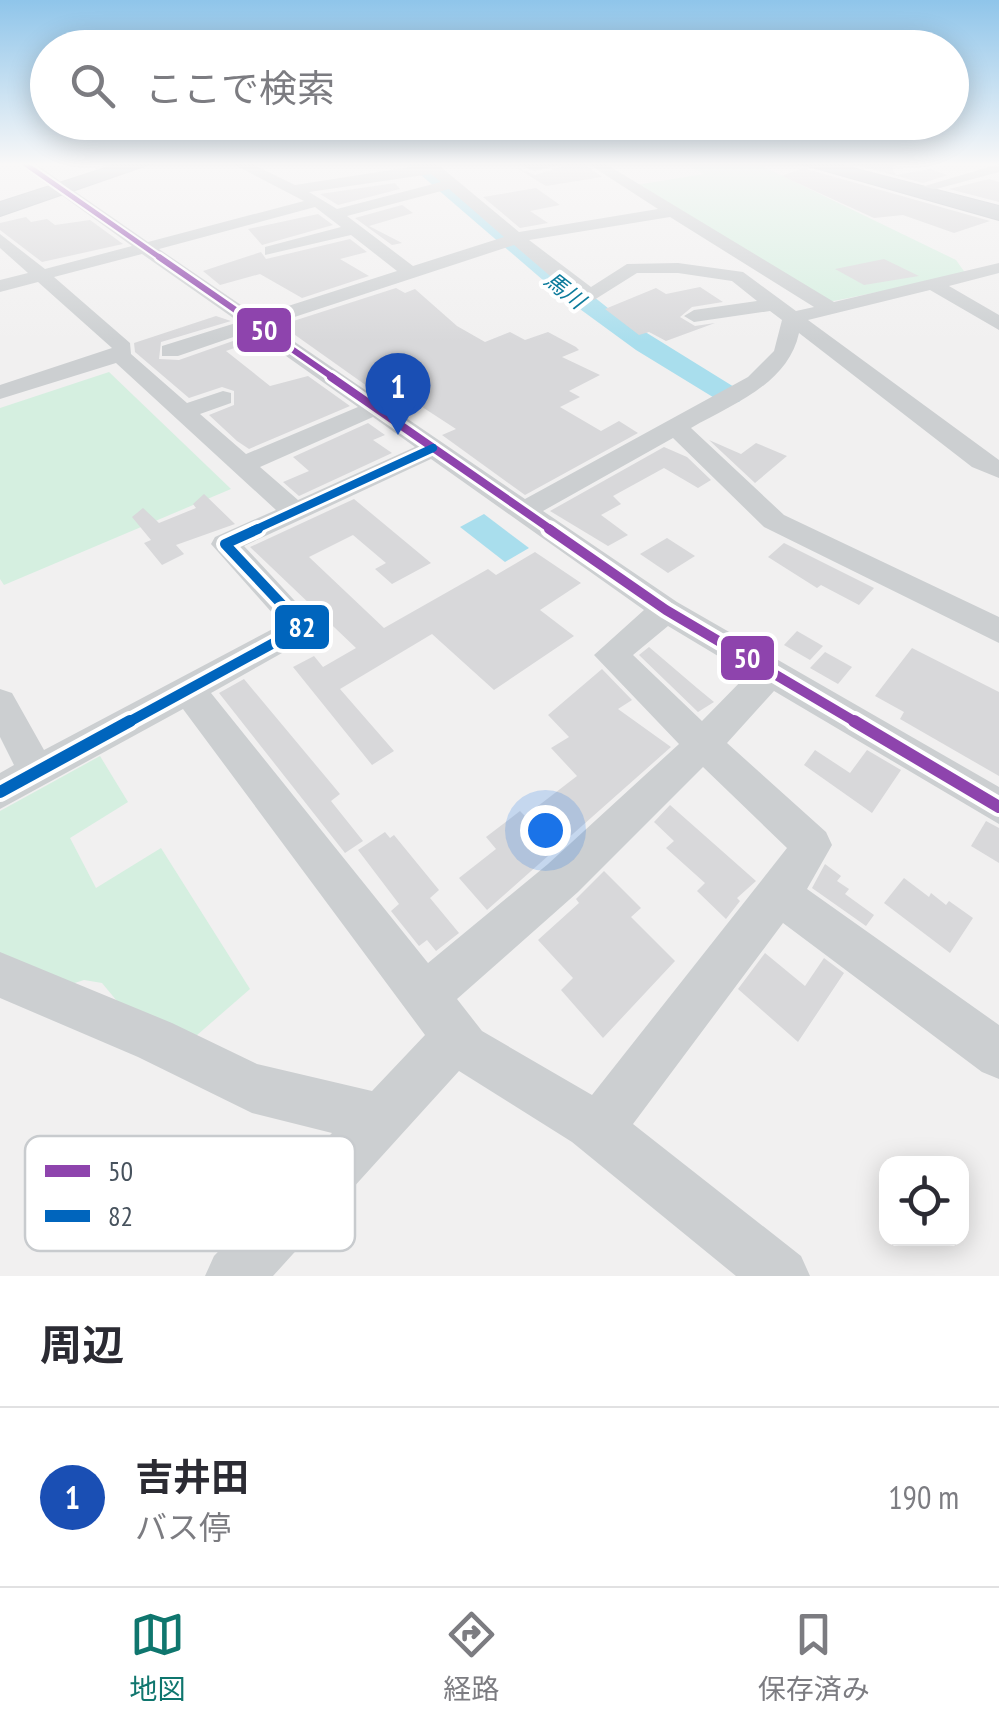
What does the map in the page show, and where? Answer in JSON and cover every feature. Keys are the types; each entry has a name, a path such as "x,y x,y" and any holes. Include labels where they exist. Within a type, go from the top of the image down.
{"street":[{"path":"110,223 666,610 999,807"},
{"path":"0,286 239,223"},
{"path":"349,223 410,272"},
{"path":"488,223 577,289 594,294 633,268 678,268 738,276 766,265"},
{"path":"170,351 509,241 608,223"},
{"path":"696,223 830,308"},
{"path":"271,251 357,228"},
{"path":"0,239 123,347 120,354 0,392"},
{"path":"694,316 830,308 999,268"},
{"path":"738,276 981,462 999,470"},
{"path":"935,284 999,324"},
{"path":"523,511 729,400 774,368 784,353 784,311"},
{"path":"120,354 294,512"},
{"path":"278,378 314,365"},
{"path":"183,412 223,398"},
{"path":"242,465 375,408"},
{"path":"676,428 774,521 999,631"},
{"path":"0,792 303,627 225,544 433,448"},
{"path":"597,1129 779,894 812,845 611,655 666,610"},
{"path":"425,996 562,878 703,744 772,672"},
{"path":"188,689 465,1048 526,1078 597,1129 781,1276"},
{"path":"0,703 37,772"},
{"path":"779,894 999,1054"},
{"path":"0,975 155,1040 252,1088 381,1119"},
{"path":"355,1147 457,1037"},
{"path":"234,1276 257,1251"}],"green space":[{"path":"698,223 879,223 956,260 966,274 829,302"},
{"path":"109,372 231,489 4,585 0,579 0,408"},
{"path":"100,756 128,802 70,838 96,888 161,848 250,989 189,1042 122,1007 102,983 84,980 56,989 0,966 0,811"}],"water":[{"path":"484,514 529,548 505,562 460,527"}],"building":[{"path":"0,223 94,223 123,244 42,262 0,230"},
{"path":"278,223 333,225 262,245 248,229"},
{"path":"361,223 381,223 369,226 402,243 392,245"},
{"path":"513,223 548,223 520,228"},
{"path":"924,223 985,223 954,233"},
{"path":"350,239 367,252 340,259 369,276 302,298 260,274 220,285 203,271 261,252 266,259"},
{"path":"884,259 919,276 864,285 835,269"},
{"path":"700,287 723,302 692,307 680,317 695,326 715,323 666,341 649,332 639,335 605,309 656,288 666,294"},
{"path":"396,288 405,293 415,289 457,326 485,342 510,332 525,340 548,332 576,347 579,350 562,357 600,375 569,391 580,397 560,407 601,431 619,421 638,433 525,495 442,435 456,429 413,401 398,408 281,325"},
{"path":"216,316 231,321 161,342 159,359 179,360 250,335 257,340 226,351 270,386 308,376 350,406 249,449 237,441 209,415 234,405 234,391 222,387 189,398 135,352 134,343"},
{"path":"368,423 385,435 373,440 392,453 299,496 283,482 309,471 293,457"},
{"path":"709,440 741,454 756,443 787,456 755,483"},
{"path":"664,447 687,457 711,480 698,488 664,468 613,496 621,504 601,515 628,535 608,546 550,511"},
{"path":"204,494 235,524 176,545 184,554 162,565 144,543 151,540 132,517 143,508 159,523 196,508 193,504"},
{"path":"354,499 431,563 392,584 375,569 386,563 353,535 309,557 384,628 488,569 496,575 535,552 581,583 540,610 574,636 494,690 432,634 340,689 394,751 372,765 293,667 314,656 323,667 356,648 250,547"},
{"path":"667,538 695,556 668,573 640,554"},
{"path":"784,543 874,588 859,605 821,585 817,588 768,557"},
{"path":"797,631 823,646 810,660 784,645"},
{"path":"649,647 714,702 698,712 639,655"},
{"path":"912,648 999,692 999,776 900,719 904,712 875,696"},
{"path":"825,652 852,667 838,684 810,668"},
{"path":"602,669 632,700 618,709 671,747 487,910 459,878 496,849 486,837 520,811 525,816 577,776 551,748 569,737 548,715"},
{"path":"244,679 340,794 331,801 363,841 345,853 219,693"},
{"path":"815,750 850,773 867,750 901,770 872,813 804,765"},
{"path":"670,805 756,881 737,898 740,901 726,919 697,891 705,883 666,848 674,841 654,822"},
{"path":"986,821 999,828 999,863 971,846"},
{"path":"385,832 390,838 394,835 439,890 430,898 459,933 436,951 427,940 419,946 391,911 399,904 358,850"},
{"path":"825,864 841,876 837,881 849,889 845,894 874,915 866,926 812,888"},
{"path":"604,871 641,908 631,917 675,961 603,1038 561,990 573,978 538,940 579,903 576,899"},
{"path":"904,878 929,897 931,893 946,905 949,901 973,918 950,953 884,903"},
{"path":"765,953 805,986 824,958 844,973 798,1042 738,989"}],"waterway":[{"name":"馬川","path":"486,223 605,317 730,396"}],"transit line":[{"name":"50","path":"110,223 666,610 999,807"},
{"name":"82","path":"0,792 303,627 225,544 433,448"}],"place":[{"name":"吉井田","path":"398,435"}]}
